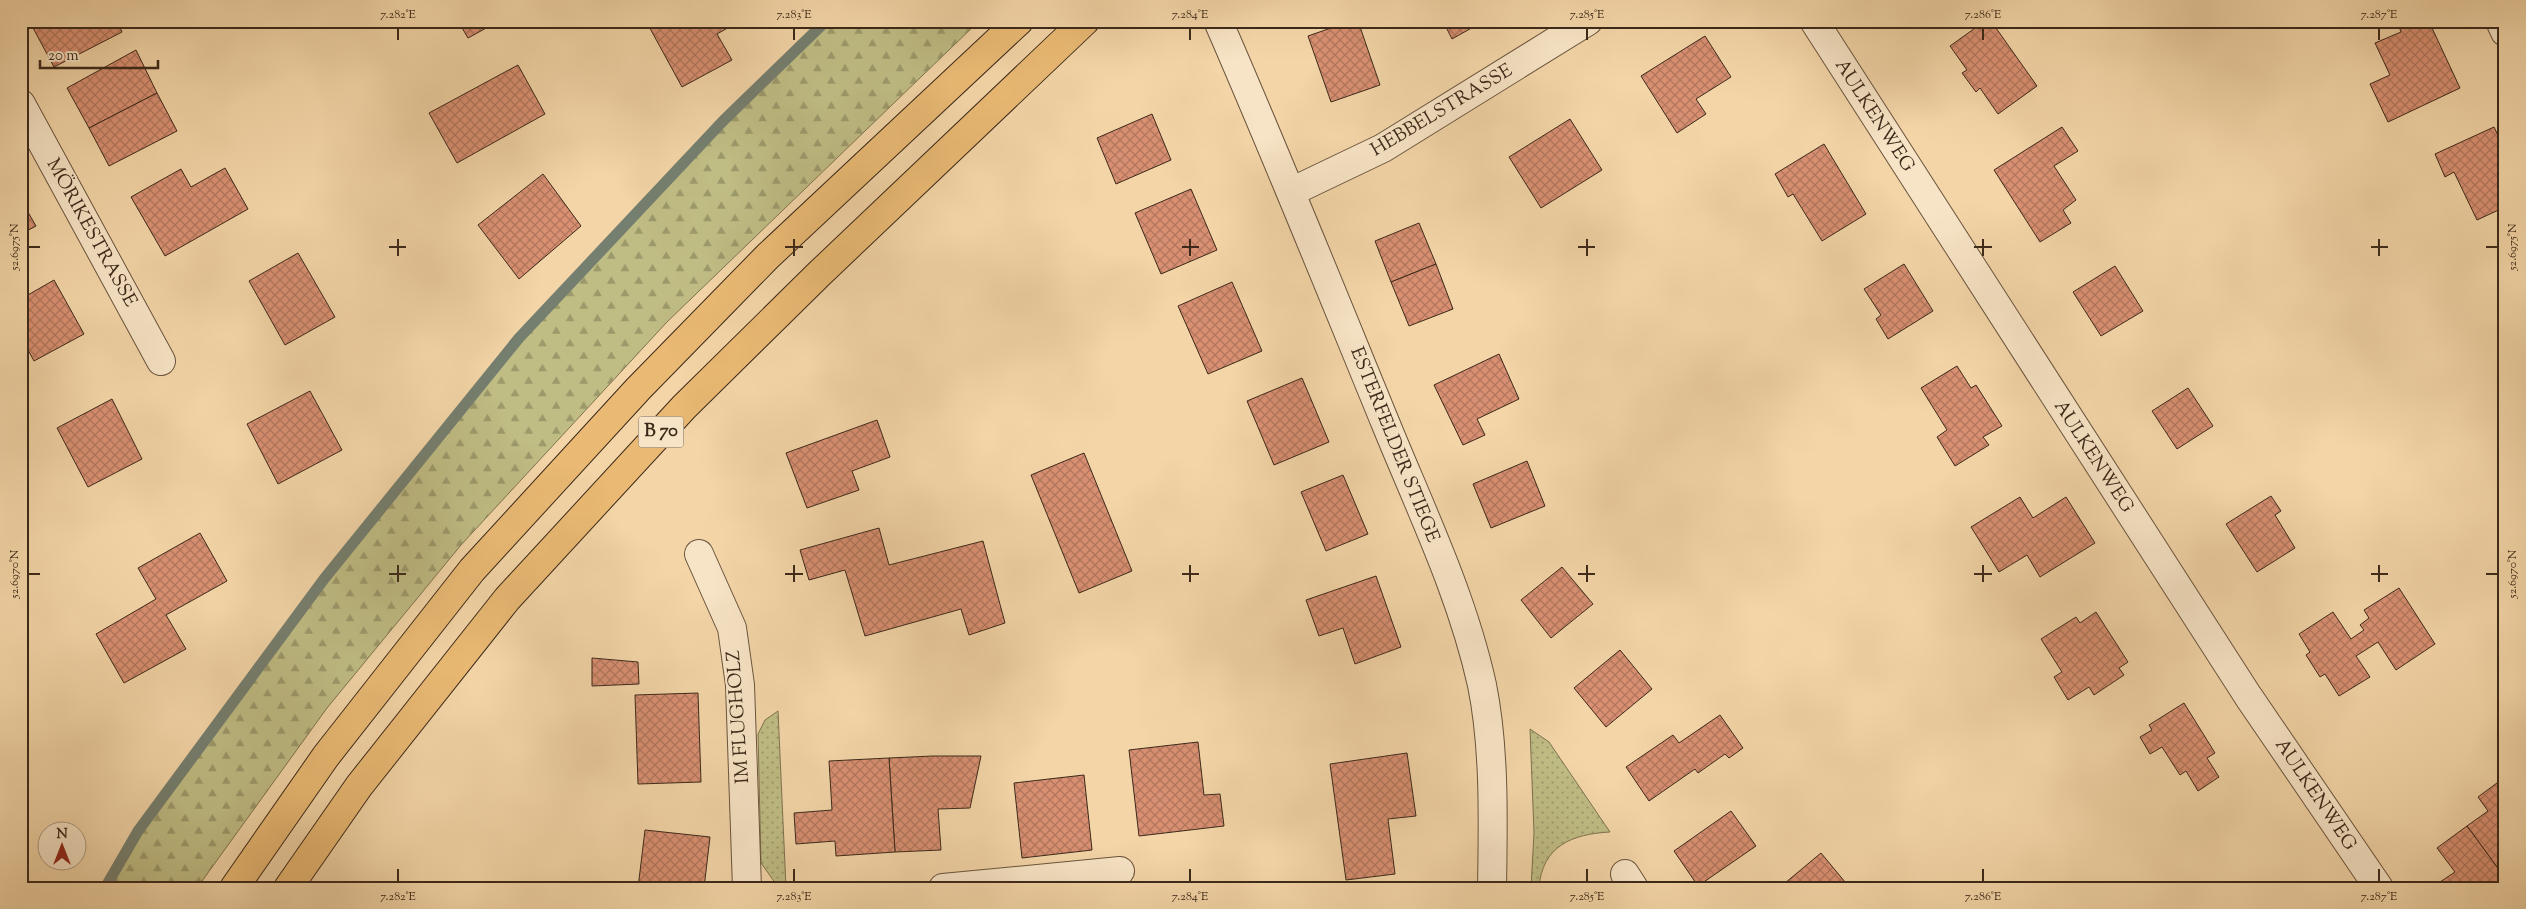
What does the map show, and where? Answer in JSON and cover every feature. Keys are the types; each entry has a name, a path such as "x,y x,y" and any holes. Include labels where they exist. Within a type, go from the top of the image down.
{"highway":[{"name":"B 70","path":"234,888 326,756 472,570 638,389 768,256 1019,21"},
{"name":"B 70","path":"288,888 359,786 513,592 684,407 818,274 1085,21"}],"street":[{"name":"ESTERFELDER STIEGE","path":"1218,21 1291,192 1463,614 1482,687 1489,745 1493,830 1492,888"},
{"name":"HEBBELSTRASSE","path":"1291,192 1383,148 1588,21"},
{"name":"AULKENWEG","path":"1814,21 2243,688 2378,888"},
{"path":"2500,21 2505,32"},
{"name":"MÖRIKESTRASSE","path":"21,104 161,361"},
{"name":"IM FLUGHOLZ","path":"699,554 732,628 740,685 747,888"},
{"path":"943,888 1120,870"}],"green space":[{"path":"826,21 979,21 667,322 461,545 327,708 197,888 105,888 138,831 324,579 519,338 723,121"},
{"path":"778,711 786,888 776,884 761,863 758,734 765,720"},
{"path":"1530,729 1549,742 1610,832 1583,836 1561,845 1546,862 1541,874 1539,888 1531,888 1534,833"}],"building":[{"path":"41,21 117,21 122,32 54,67 32,26"},
{"path":"458,21 499,21 468,38"},
{"path":"646,21 740,21 717,34 732,60 682,87"},
{"path":"1351,21 1358,21 1380,85 1331,102 1308,36"},
{"path":"1443,21 1484,21 1452,39"},
{"path":"1985,21 1991,21 2037,86 1998,114 1980,88 1976,92 1962,73 1967,70 1950,46"},
{"path":"2403,21 2438,21 2439,24 2432,28 2460,88 2388,122 2370,84 2390,75 2375,43 2401,32 2398,24"},
{"path":"1705,36 1731,77 1696,99 1706,114 1677,133 1641,76"},
{"path":"136,50 157,93 89,128 67,88"},
{"path":"518,65 545,114 457,163 429,113"},
{"path":"157,93 177,131 109,166 89,128"},
{"path":"1152,114 1171,160 1116,184 1097,138"},
{"path":"1570,119 1602,170 1541,208 1509,157"},
{"path":"2062,127 2078,151 2054,166 2076,200 2063,210 2071,223 2040,242 1994,170"},
{"path":"2494,127 2505,150 2505,207 2477,220 2454,172 2445,177 2435,154"},
{"path":"1824,144 1866,214 1822,241 1793,194 1788,197 1775,174"},
{"path":"225,168 248,209 165,256 131,197 181,169 191,187"},
{"path":"543,174 581,226 519,279 478,225"},
{"path":"1191,189 1217,250 1161,274 1135,213"},
{"path":"21,200 36,226 21,234"},
{"path":"1419,223 1436,264 1391,282 1375,241"},
{"path":"298,253 335,317 285,345 249,281"},
{"path":"1436,264 1453,309 1409,326 1391,282"},
{"path":"1904,264 1933,311 1888,339 1876,319 1881,315 1864,289"},
{"path":"2115,266 2143,311 2101,336 2073,292"},
{"path":"54,280 84,334 34,361 21,337 21,299"},
{"path":"1232,282 1262,351 1208,374 1178,306"},
{"path":"1499,354 1519,399 1477,419 1485,435 1463,445 1434,385"},
{"path":"1957,366 1971,388 1976,385 2002,426 1983,437 1989,445 1955,466 1937,437 1947,430 1921,388"},
{"path":"1302,378 1329,442 1274,465 1247,401"},
{"path":"2188,388 2213,426 2177,449 2152,411"},
{"path":"310,391 342,450 278,484 247,424"},
{"path":"112,399 142,459 88,487 57,428"},
{"path":"877,420 890,457 852,471 859,490 807,508 786,453"},
{"path":"1084,453 1132,571 1079,593 1031,475"},
{"path":"1527,461 1545,506 1491,528 1473,484"},
{"path":"1343,475 1368,534 1326,551 1301,492"},
{"path":"2271,496 2281,511 2275,515 2295,548 2257,572 2226,524"},
{"path":"2020,497 2033,518 2066,497 2095,543 2040,577 2027,555 1999,572 1971,527"},
{"path":"879,528 889,565 983,541 1005,623 969,635 961,609 865,636 845,570 809,580 800,550"},
{"path":"200,533 227,581 166,615 186,649 124,683 96,634 156,599 138,568"},
{"path":"1562,567 1593,604 1551,638 1521,600"},
{"path":"1376,576 1401,647 1355,664 1343,628 1319,636 1306,600"},
{"path":"2399,588 2435,644 2396,670 2378,642 2356,656 2370,677 2339,696 2325,674 2320,677 2306,655 2310,652 2299,634 2333,612 2351,639 2364,630 2360,625 2369,618 2364,610"},
{"path":"2096,612 2128,662 2119,668 2124,675 2094,695 2089,687 2068,700 2054,677 2062,672 2041,639 2076,617 2080,623"},
{"path":"1620,650 1652,689 1606,727 1574,688"},
{"path":"592,658 638,662 639,684 592,686"},
{"path":"698,693 701,782 638,784 635,695"},
{"path":"2184,703 2215,753 2207,758 2219,777 2198,791 2186,771 2180,775 2162,747 2150,754 2140,737 2152,730 2149,725"},
{"path":"1720,715 1743,748 1729,758 1725,754 1698,773 1695,769 1649,801 1626,767 1673,735 1679,743"},
{"path":"1198,742 1204,795 1220,794 1224,826 1139,836 1129,750"},
{"path":"1407,753 1416,816 1388,819 1395,874 1346,880 1330,764"},
{"path":"981,756 970,808 938,809 941,850 895,852 889,758"},
{"path":"889,758 895,852 836,856 835,841 796,844 794,813 832,810 829,761"},
{"path":"1084,775 1092,850 1022,858 1014,783"},
{"path":"2505,777 2505,878 2467,826 2488,811 2478,797"},
{"path":"1731,811 1756,846 1698,886 1674,851"},
{"path":"2467,826 2505,878 2505,888 2444,888 2440,882 2455,872 2437,848"},
{"path":"645,830 710,837 704,888 638,888"},
{"path":"1821,853 1850,888 1779,888"}],"waterway":[{"path":"105,888 138,831 324,579 519,338 723,121 826,21"}]}
